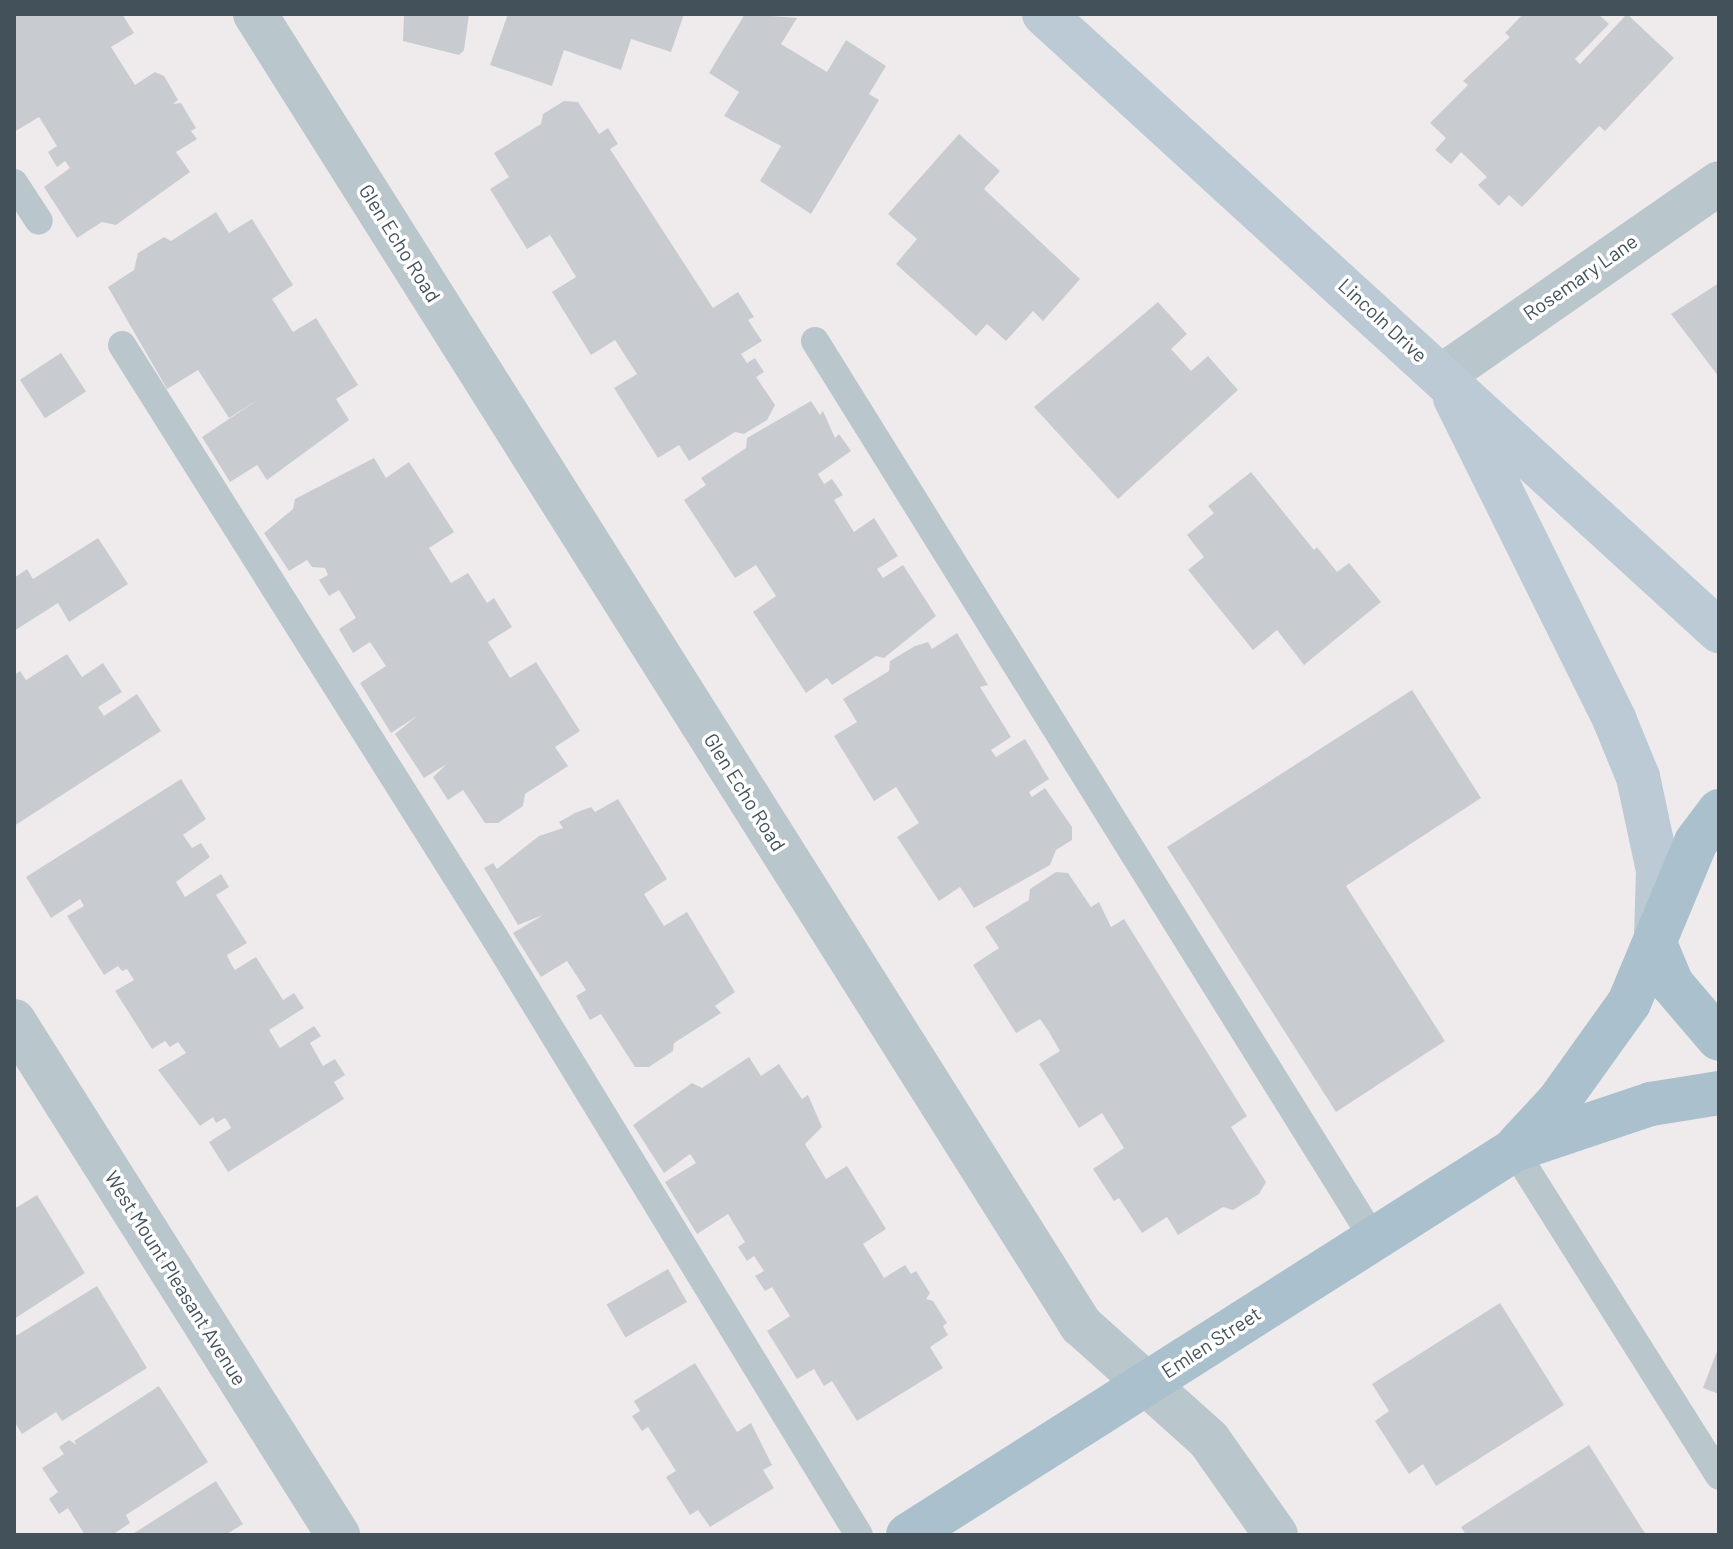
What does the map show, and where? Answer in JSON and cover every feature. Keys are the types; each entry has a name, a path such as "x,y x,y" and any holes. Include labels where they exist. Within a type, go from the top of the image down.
{"main road":[{"name":"Lincoln Drive","path":"1044,14 1443,375 1719,631"},
{"path":"1443,375 1615,721 1638,777 1658,870 1656,946 1672,984 1719,1039"},
{"name":"Emlen Street","path":"1514,1150 1600,1047 1629,1003 1656,946 1696,842 1719,811"},
{"name":"Emlen Street","path":"908,1535 1514,1150 1651,1104 1719,1093"}],"street":[{"name":"Glen Echo Road","path":"255,14 1081,1325 1209,1440 1276,1535"},
{"name":"Rosemary Lane","path":"1443,375 1719,183"},
{"name":"West Mount Pleasant Avenue","path":"14,1021 338,1535"}],"lane":[{"path":"14,183 39,221"},
{"path":"815,341 1373,1238"},
{"path":"122,345 495,938 859,1535"},
{"path":"1514,1150 1719,1476"}],"building":[{"path":"14,14 122,14 134,33 111,47 135,85 155,72 164,76 178,100 173,104 181,103 196,128 191,131 197,139 176,152 190,172 116,225 102,222 77,238 44,187 70,168 65,161 57,167 48,152 57,146 39,117 14,132"},
{"path":"404,14 469,14 464,50 459,55 403,41"},
{"path":"508,14 684,14 671,52 631,39 621,70 564,50 552,86 490,65"},
{"path":"745,14 797,18 781,44 827,72 846,40 886,66 869,94 879,100 811,214 760,181 781,146 724,116 739,92 709,73"},
{"path":"1523,14 1598,14 1609,24 1575,59 1580,64 1627,14 1674,58 1605,131 1599,126 1522,207 1509,195 1499,206 1478,185 1487,177 1461,152 1451,164 1435,150 1446,138 1430,123 1468,85 1463,81 1510,37 1505,33"},
{"path":"564,101 578,102 599,134 608,128 618,144 610,149 713,308 738,292 754,317 748,320 762,341 741,354 747,363 755,358 764,372 756,377 775,405 767,420 744,434 735,432 689,461 679,445 658,458 614,388 637,374 615,340 591,355 552,292 576,277 550,235 527,249 490,189 509,177 494,153 541,124 543,114"},
{"path":"959,134 1000,171 984,189 1080,279 1043,321 1033,311 1006,341 987,324 976,336 896,264 917,239 888,214"},
{"path":"216,212 229,233 252,219 293,285 272,299 293,332 316,318 358,385 336,399 349,420 267,480 257,465 230,482 202,437 262,397 229,418 198,370 167,389 108,287 134,270 138,253 164,237 171,241"},
{"path":"1719,283 1719,377 1671,314"},
{"path":"1158,302 1187,334 1171,349 1191,371 1208,356 1238,390 1118,499 1034,407"},
{"path":"61,353 86,392 45,418 20,380"},
{"path":"811,401 820,415 823,411 835,438 839,434 851,451 818,474 824,484 832,479 843,495 834,500 854,532 874,518 898,556 877,569 883,578 903,565 936,616 884,658 876,656 832,685 827,678 806,693 753,612 776,596 756,565 735,578 684,500 706,485 701,478 746,448 747,438"},
{"path":"374,458 386,478 409,462 454,532 429,548 451,583 468,573 487,603 494,598 512,627 488,642 510,678 536,662 580,731 555,747 568,766 525,794 523,806 498,823 485,823 463,790 448,800 433,777 447,764 424,778 395,734 417,716 391,733 360,683 386,666 370,642 353,653 339,629 356,618 339,590 329,596 319,580 328,575 325,568 312,567 307,560 289,571 264,533 293,509 295,499"},
{"path":"1251,472 1314,550 1317,547 1337,572 1349,563 1381,602 1304,665 1277,630 1253,650 1188,570 1204,557 1187,535 1214,513 1208,506"},
{"path":"98,538 128,584 69,622 58,603 14,631 14,578 27,569 33,579"},
{"path":"957,633 988,685 980,687 1011,737 991,750 996,757 1025,739 1049,779 1029,792 1032,797 1045,788 1072,827 1072,840 1056,850 1050,865 974,908 960,887 939,901 897,837 919,823 896,787 874,801 834,736 857,722 843,699 889,671 890,661 915,646 928,642 932,649"},
{"path":"67,654 82,677 103,663 122,692 98,707 104,716 137,694 161,731 14,826 14,675 20,671 26,680"},
{"path":"1412,690 1481,798 1346,886 1445,1041 1336,1112 1167,847"},
{"path":"181,779 206,819 183,835 192,848 201,843 210,857 176,882 185,897 221,874 229,887 216,895 247,943 227,955 231,964 235,970 256,957 283,1000 294,993 304,1008 269,1030 275,1040 280,1048 314,1026 321,1036 310,1043 323,1066 335,1059 345,1075 334,1082 344,1099 228,1172 209,1142 231,1128 228,1122 225,1118 216,1123 213,1117 200,1126 158,1070 186,1053 178,1042 170,1047 165,1041 152,1049 115,991 134,980 127,969 122,971 118,966 104,975 67,916 84,906 80,899 51,918 26,877"},
{"path":"618,799 667,879 644,894 664,926 687,912 735,992 715,1006 721,1013 674,1043 673,1051 649,1067 635,1067 601,1014 590,1020 576,996 586,990 567,961 541,977 513,933 543,915 518,925 484,868 493,863 497,869 539,836 563,828 559,822 575,813 591,807 595,812"},
{"path":"1056,872 1068,873 1091,907 1099,902 1111,927 1124,919 1247,1116 1231,1127 1266,1182 1259,1194 1233,1210 1223,1207 1178,1235 1167,1217 1142,1233 1119,1198 1114,1201 1093,1169 1124,1148 1102,1113 1079,1128 1039,1064 1060,1051 1049,1032 1040,1019 1016,1033 973,965 999,948 985,927 1029,900 1030,889"},
{"path":"749,1057 761,1076 779,1064 802,1099 808,1095 822,1127 805,1144 826,1179 847,1166 886,1229 863,1244 884,1278 905,1265 911,1274 916,1271 930,1293 926,1299 933,1301 947,1323 943,1326 948,1335 930,1347 943,1368 857,1421 832,1381 824,1386 814,1369 797,1379 767,1331 790,1316 772,1287 765,1291 755,1276 764,1271 754,1256 747,1261 738,1247 745,1242 728,1214 697,1234 665,1182 696,1163 690,1154 664,1173 633,1125 692,1083 702,1088"},
{"path":"37,1195 85,1273 14,1319 14,1209"},
{"path":"668,1269 687,1302 626,1337 607,1304"},
{"path":"97,1286 147,1368 62,1421 56,1412 22,1434 14,1421 14,1337"},
{"path":"1500,1303 1564,1405 1436,1486 1423,1464 1409,1474 1375,1421 1389,1411 1372,1384"},
{"path":"1719,1346 1719,1394 1703,1388"},
{"path":"695,1363 737,1432 751,1423 772,1465 763,1470 774,1488 710,1527 698,1510 690,1515 666,1477 676,1471 648,1427 642,1431 632,1416 640,1411 634,1401"},
{"path":"159,1386 208,1462 126,1515 130,1523 112,1535 85,1535 68,1508 59,1514 49,1499 58,1492 42,1468 64,1454 59,1447 69,1440 77,1445 74,1441"},
{"path":"1589,1445 1646,1535 1466,1535 1461,1527"},
{"path":"216,1481 243,1524 225,1535 131,1535"}]}
